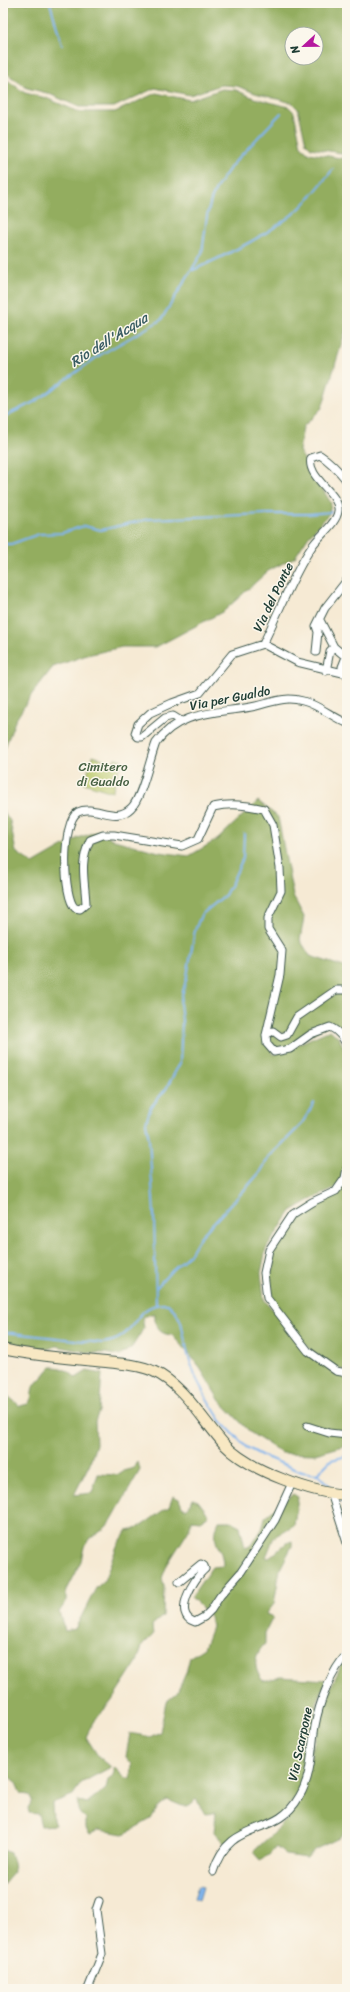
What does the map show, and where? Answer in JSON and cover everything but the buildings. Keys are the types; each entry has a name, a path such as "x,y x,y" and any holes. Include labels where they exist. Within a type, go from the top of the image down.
{"main road":[{"path":"3,1350 127,1364 154,1371 174,1385 226,1445 248,1462 292,1483 339,1494"}],"street":[{"name":"Via del Ponte","path":"181,721 173,716 165,718 142,738 138,737 135,733 138,724 150,713 172,702 200,693 232,654 263,644 305,560 313,546 337,516 339,509 336,502 313,472 309,464 310,458 320,455 327,459 336,467 347,482"},
{"path":"316,652 318,632 316,626 325,608 347,580"},
{"path":"320,620 334,647 346,658 342,667 345,674"},
{"path":"263,644 297,662 326,671 345,674"},
{"path":"326,671 330,651 334,647"},
{"name":"Via per Gualdo","path":"266,1035 280,975 282,951 268,929 268,918 281,891 280,868 273,825 264,809 228,804 213,807 198,838 182,846 114,835 103,835 90,840 84,852 83,866 86,904 83,908 78,909 73,906 71,902 66,853 67,836 72,818 80,812 85,810 110,815 121,814 131,808 137,799 156,743 160,737 181,721 198,714 257,706 270,701 283,699 307,702 347,723"},
{"path":"347,990 336,990 297,1017 287,1035 281,1037 273,1031 266,1035 267,1044 274,1052 290,1049 311,1034 330,1027 336,1029 342,1036 347,1046"},
{"path":"347,1168 344,1178 336,1191 312,1202 293,1214 269,1250 264,1273 267,1298 308,1351 336,1371 347,1372"},
{"path":"307,1426 329,1433 347,1435"},
{"path":"179,1582 201,1564 204,1566 205,1569 197,1575 186,1597 185,1605 187,1616 190,1620 195,1622 204,1617 241,1572 264,1538 292,1483"},
{"path":"339,1494 347,1542"},
{"name":"Via Scarpone","path":"213,1872 217,1858 228,1844 239,1836 283,1818 300,1797 310,1764 320,1706 324,1694 342,1660 347,1654"},
{"path":"88,1989 102,1954 96,1910 99,1901"}],"green space":[{"path":"3,3 347,3 347,154 311,148 306,143 298,109 292,103 255,93 237,86 221,85 190,95 155,88 114,107 79,107 47,93 27,88 3,71"},
{"path":"3,77 25,93 46,98 79,112 115,112 156,93 190,100 222,89 236,90 254,98 289,107 294,112 301,146 309,153 347,159 347,326 322,408 303,427 299,451 331,503 329,514 308,537 295,557 268,571 224,611 156,647 122,647 87,655 53,667 32,694 15,721 3,753"},
{"name":"Cimitero di Gualdo","path":"93,756 113,762 115,758 122,760 112,792 84,783"},
{"path":"258,801 278,817 293,896 304,917 300,940 310,956 347,968 347,988 296,1016 286,1033 264,1034 273,1055 330,1030 339,1038 347,1054 347,1154 342,1177 334,1189 291,1211 266,1249 261,1273 264,1299 306,1353 347,1376 347,1445 315,1454 282,1453 251,1433 220,1401 197,1363 172,1335 160,1331 155,1322 155,1313 142,1317 144,1328 132,1347 120,1356 105,1353 91,1353 57,1346 44,1350 35,1348 32,1345 8,1345 3,1343 3,810 10,821 16,852 33,864 78,838 99,831 114,840 159,852 189,856 218,839"},
{"path":"336,992 347,992 347,1041 330,1024 289,1047 275,1050 269,1043 269,1036 273,1033 281,1039 298,1018"},
{"path":"347,1177 347,1370 337,1369 309,1349 269,1297 266,1273 271,1251 294,1215 337,1193"},
{"path":"51,1367 65,1370 76,1378 87,1371 102,1374 99,1411 95,1421 96,1444 90,1463 74,1495 92,1493 98,1474 117,1475 123,1471 134,1468 138,1462 140,1470 111,1521 104,1529 91,1538 84,1547 81,1561 66,1590 66,1602 59,1612 65,1631 75,1629 96,1588 104,1581 117,1546 127,1531 138,1528 169,1507 173,1496 179,1499 182,1507 186,1509 193,1499 198,1501 209,1515 200,1521 192,1520 189,1530 167,1565 162,1578 164,1586 163,1616 152,1625 153,1635 142,1646 137,1662 111,1702 93,1722 86,1737 98,1756 111,1767 81,1783 73,1795 52,1803 53,1820 55,1825 41,1826 38,1814 29,1813 28,1808 32,1801 29,1795 21,1794 13,1779 3,1775 3,1392 20,1406 28,1404 31,1399 33,1387"},
{"path":"293,1494 298,1497 294,1525 274,1537 266,1557 269,1558 285,1544 292,1541 292,1546 280,1569 274,1604 266,1614 273,1617 265,1633 265,1644 256,1657 256,1667 257,1672 263,1681 280,1677 327,1680 317,1702 309,1757 297,1795 281,1816 239,1833 224,1843 214,1832 216,1813 205,1814 196,1799 186,1806 167,1800 158,1807 151,1819 124,1834 99,1830 90,1834 86,1828 86,1819 79,1812 78,1801 88,1803 106,1789 108,1779 114,1775 114,1767 124,1777 131,1779 132,1764 126,1757 130,1733 150,1737 160,1732 166,1702 177,1693 186,1673 190,1657 204,1648 212,1627 210,1616 191,1597 212,1567 223,1566 221,1553 215,1535 219,1521 230,1521 240,1526 245,1548 252,1545 262,1529 265,1517"},
{"path":"347,1658 347,1828 339,1838 314,1850 307,1858 286,1855 276,1847 269,1855 260,1860 253,1852 282,1825 302,1797 322,1707 342,1663"},
{"path":"3,1850 10,1853 14,1872 3,1885"}],"water":[{"path":"198,1886 203,1887 199,1900 194,1898"}],"waterway":[{"path":"50,3 62,45"},
{"name":"Rio dell'Acqua","path":"3,417 36,401 100,355 161,320 202,253 207,216 211,200 217,187 232,165 281,113"},
{"path":"193,270 235,250 264,234 290,217 314,193 333,169"},
{"path":"3,544 11,544 39,534 62,533 84,526 101,530 149,519 331,512"},
{"path":"156,1304 154,1214 149,1139 146,1123 151,1107 166,1089 180,1063 182,1021 180,1003 187,976 195,930 201,915 225,895 232,882 243,858 244,834"},
{"path":"156,1288 172,1270 190,1254 200,1237 261,1171 269,1157 301,1125 314,1103"},
{"path":"3,1332 102,1343 114,1340 123,1335 147,1309 156,1305 168,1304 176,1312 181,1322 188,1355 195,1376 221,1421 246,1447 302,1472 317,1474 333,1489"},
{"path":"317,1474 331,1460 347,1456"},
{"path":"339,1498 347,1507"}]}
